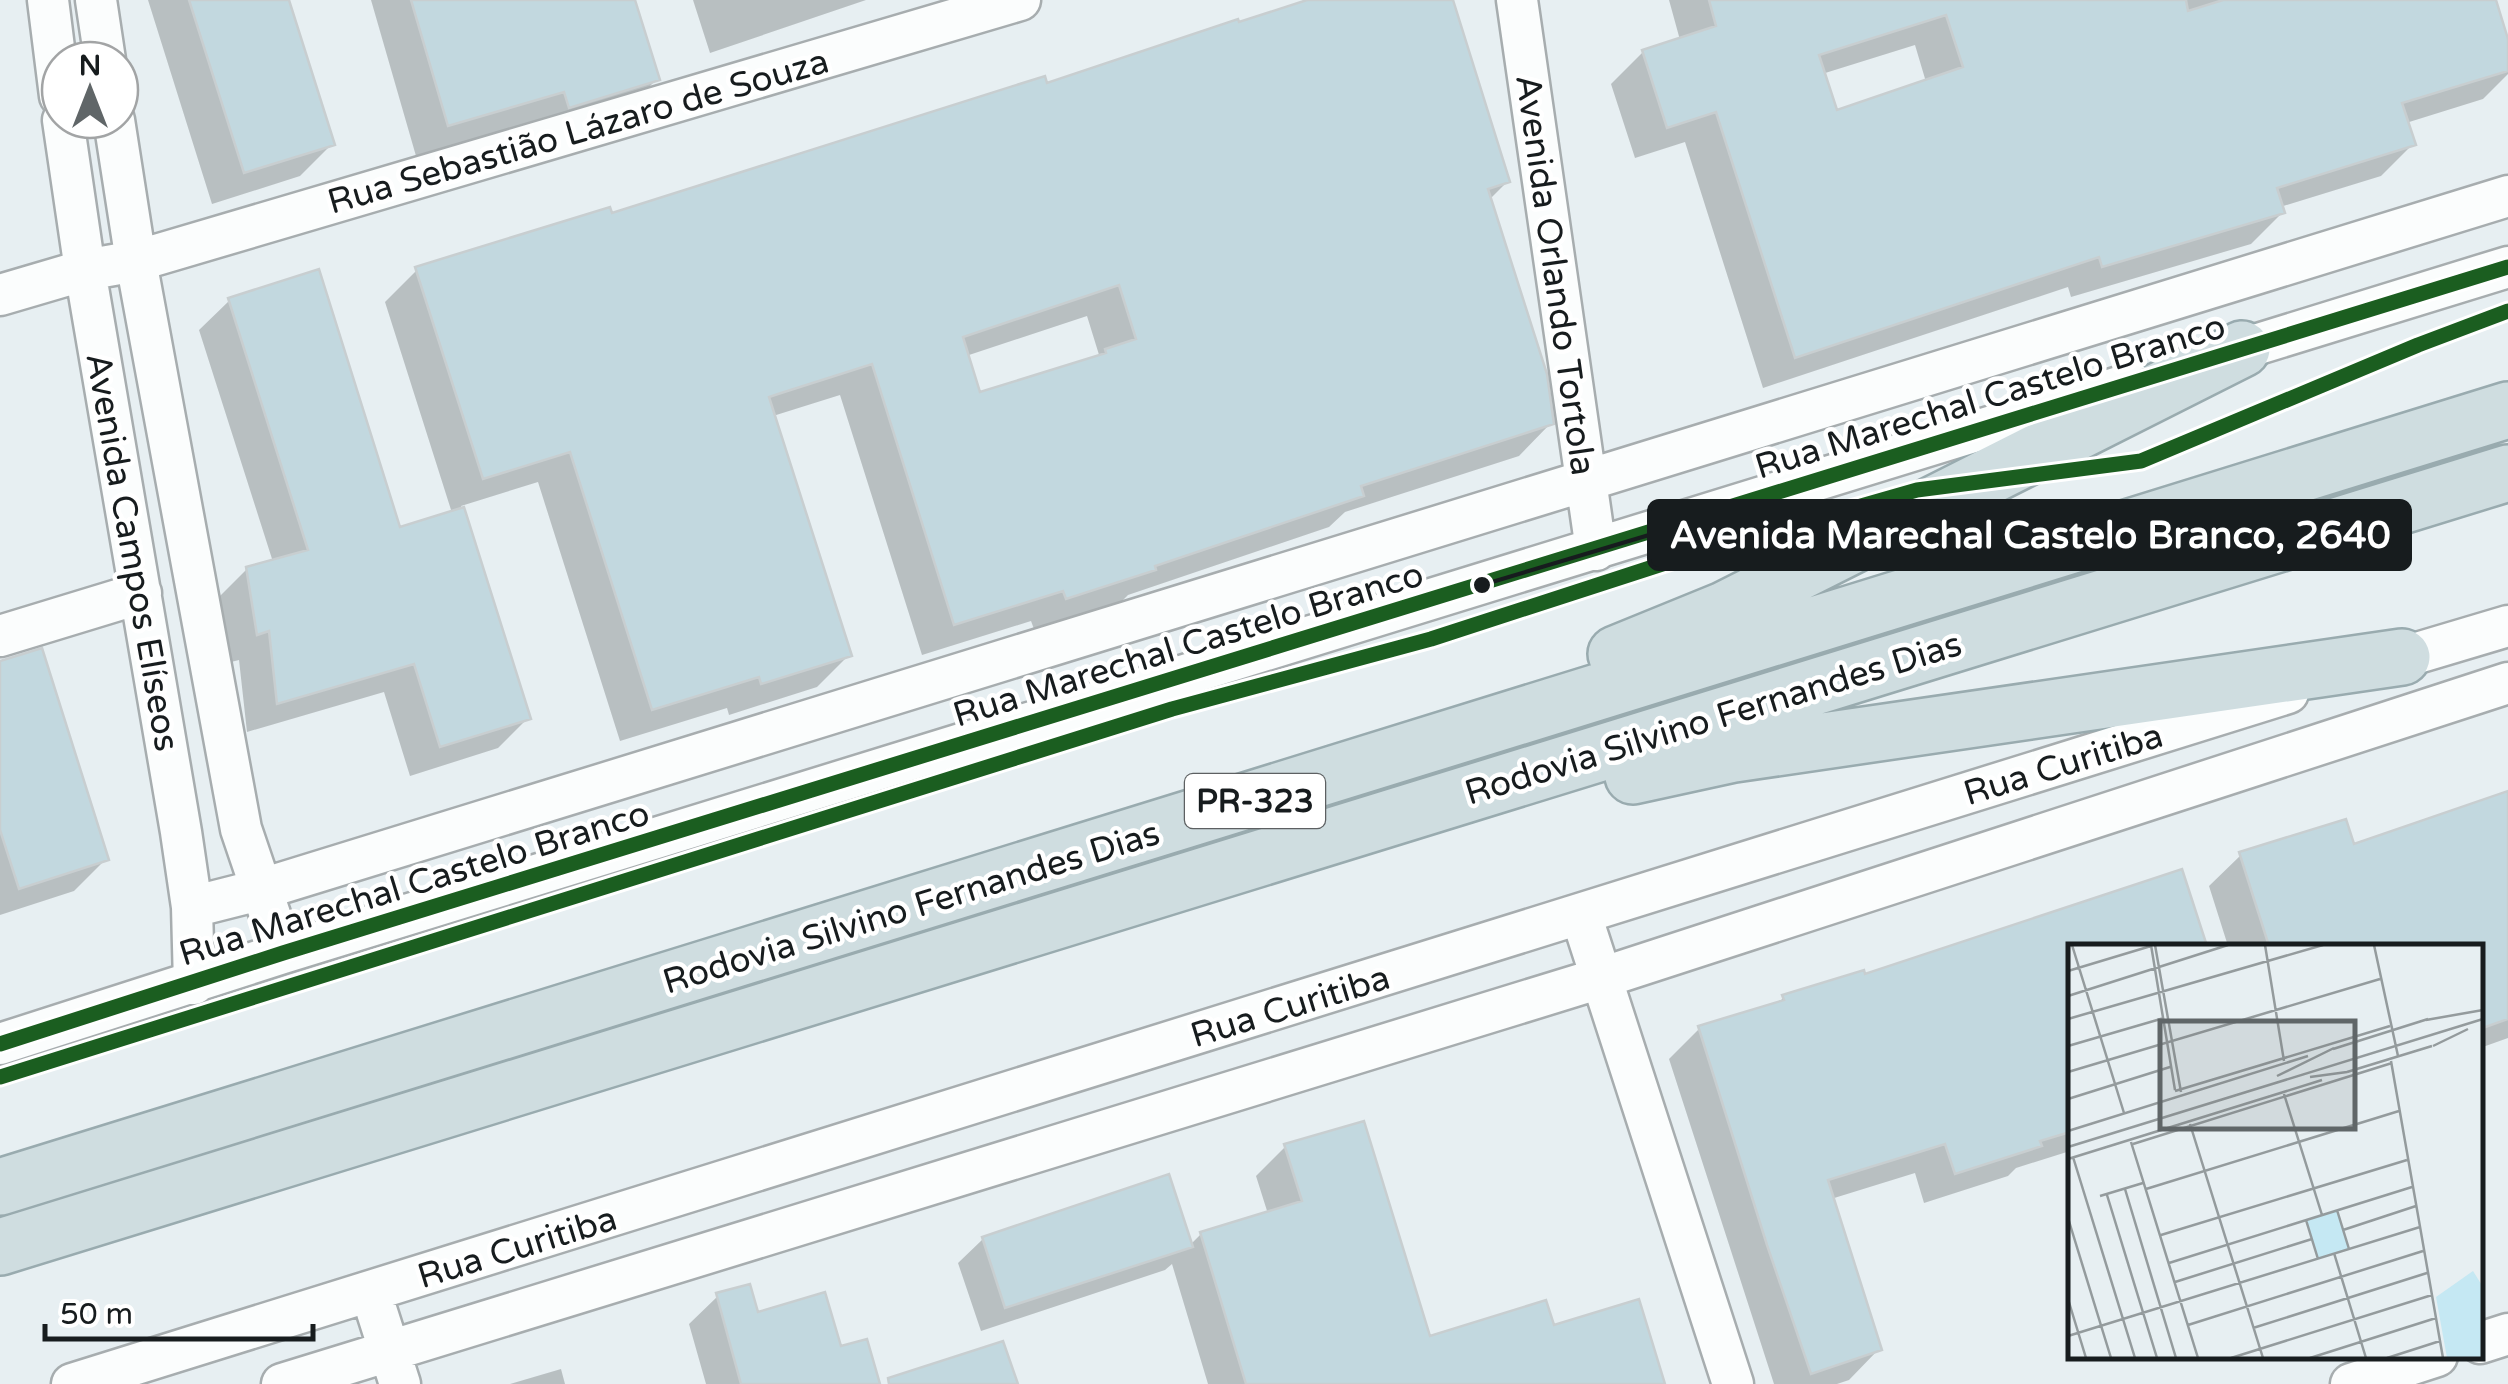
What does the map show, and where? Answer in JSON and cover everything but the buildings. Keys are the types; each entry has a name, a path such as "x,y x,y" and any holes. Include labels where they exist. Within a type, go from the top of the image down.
{"highway":[{"path":"1271,796 1724,610 2242,349"},
{"name":"Rodovia Silvino Fernandes Dias","path":"0,1187 2508,410"},
{"name":"Rodovia Silvino Fernandes Dias","path":"0,1247 2508,472"},
{"path":"1284,851 1734,754 2402,657"}],"street":[{"path":"48,0 53,40"},
{"path":"96,0 102,40"},
{"name":"Rua Sebastião Lázaro de Souza","path":"0,296 85,270 136,262 1020,0"},
{"name":"Avenida Orlando Tortola","path":"1516,0 1596,550"},
{"name":"Avenida Campos Elíseos","path":"66,140 192,907 194,984"},
{"name":"Avenida Campos Elíseos","path":"117,140 241,829 283,953"},
{"name":"Rua Marechal Castelo Branco","path":"192,907 259,890 1585,483 2508,196"},
{"name":"Rua Marechal Castelo Branco","path":"0,1044 283,953 2508,267"},
{"path":"0,636 141,593"},
{"name":"Rua Curitiba","path":"72,1384 2508,626"},
{"name":"Rua Curitiba","path":"282,1384 395,1367 2508,684"},
{"path":"1582,915 1732,1384"},
{"path":"371,1293 395,1367"},
{"path":"2483,1341 2508,1334"},
{"path":"2351,1384 2428,1359"}],"cycle path":[{"path":"0,1044 283,953 2508,267"},
{"path":"0,1077 1172,709 1431,639 1693,554 1917,490 2141,461 2508,311"}],"place":[{"name":"Avenida Marechal Castelo Branco, 2640","path":"1482,585"}]}
